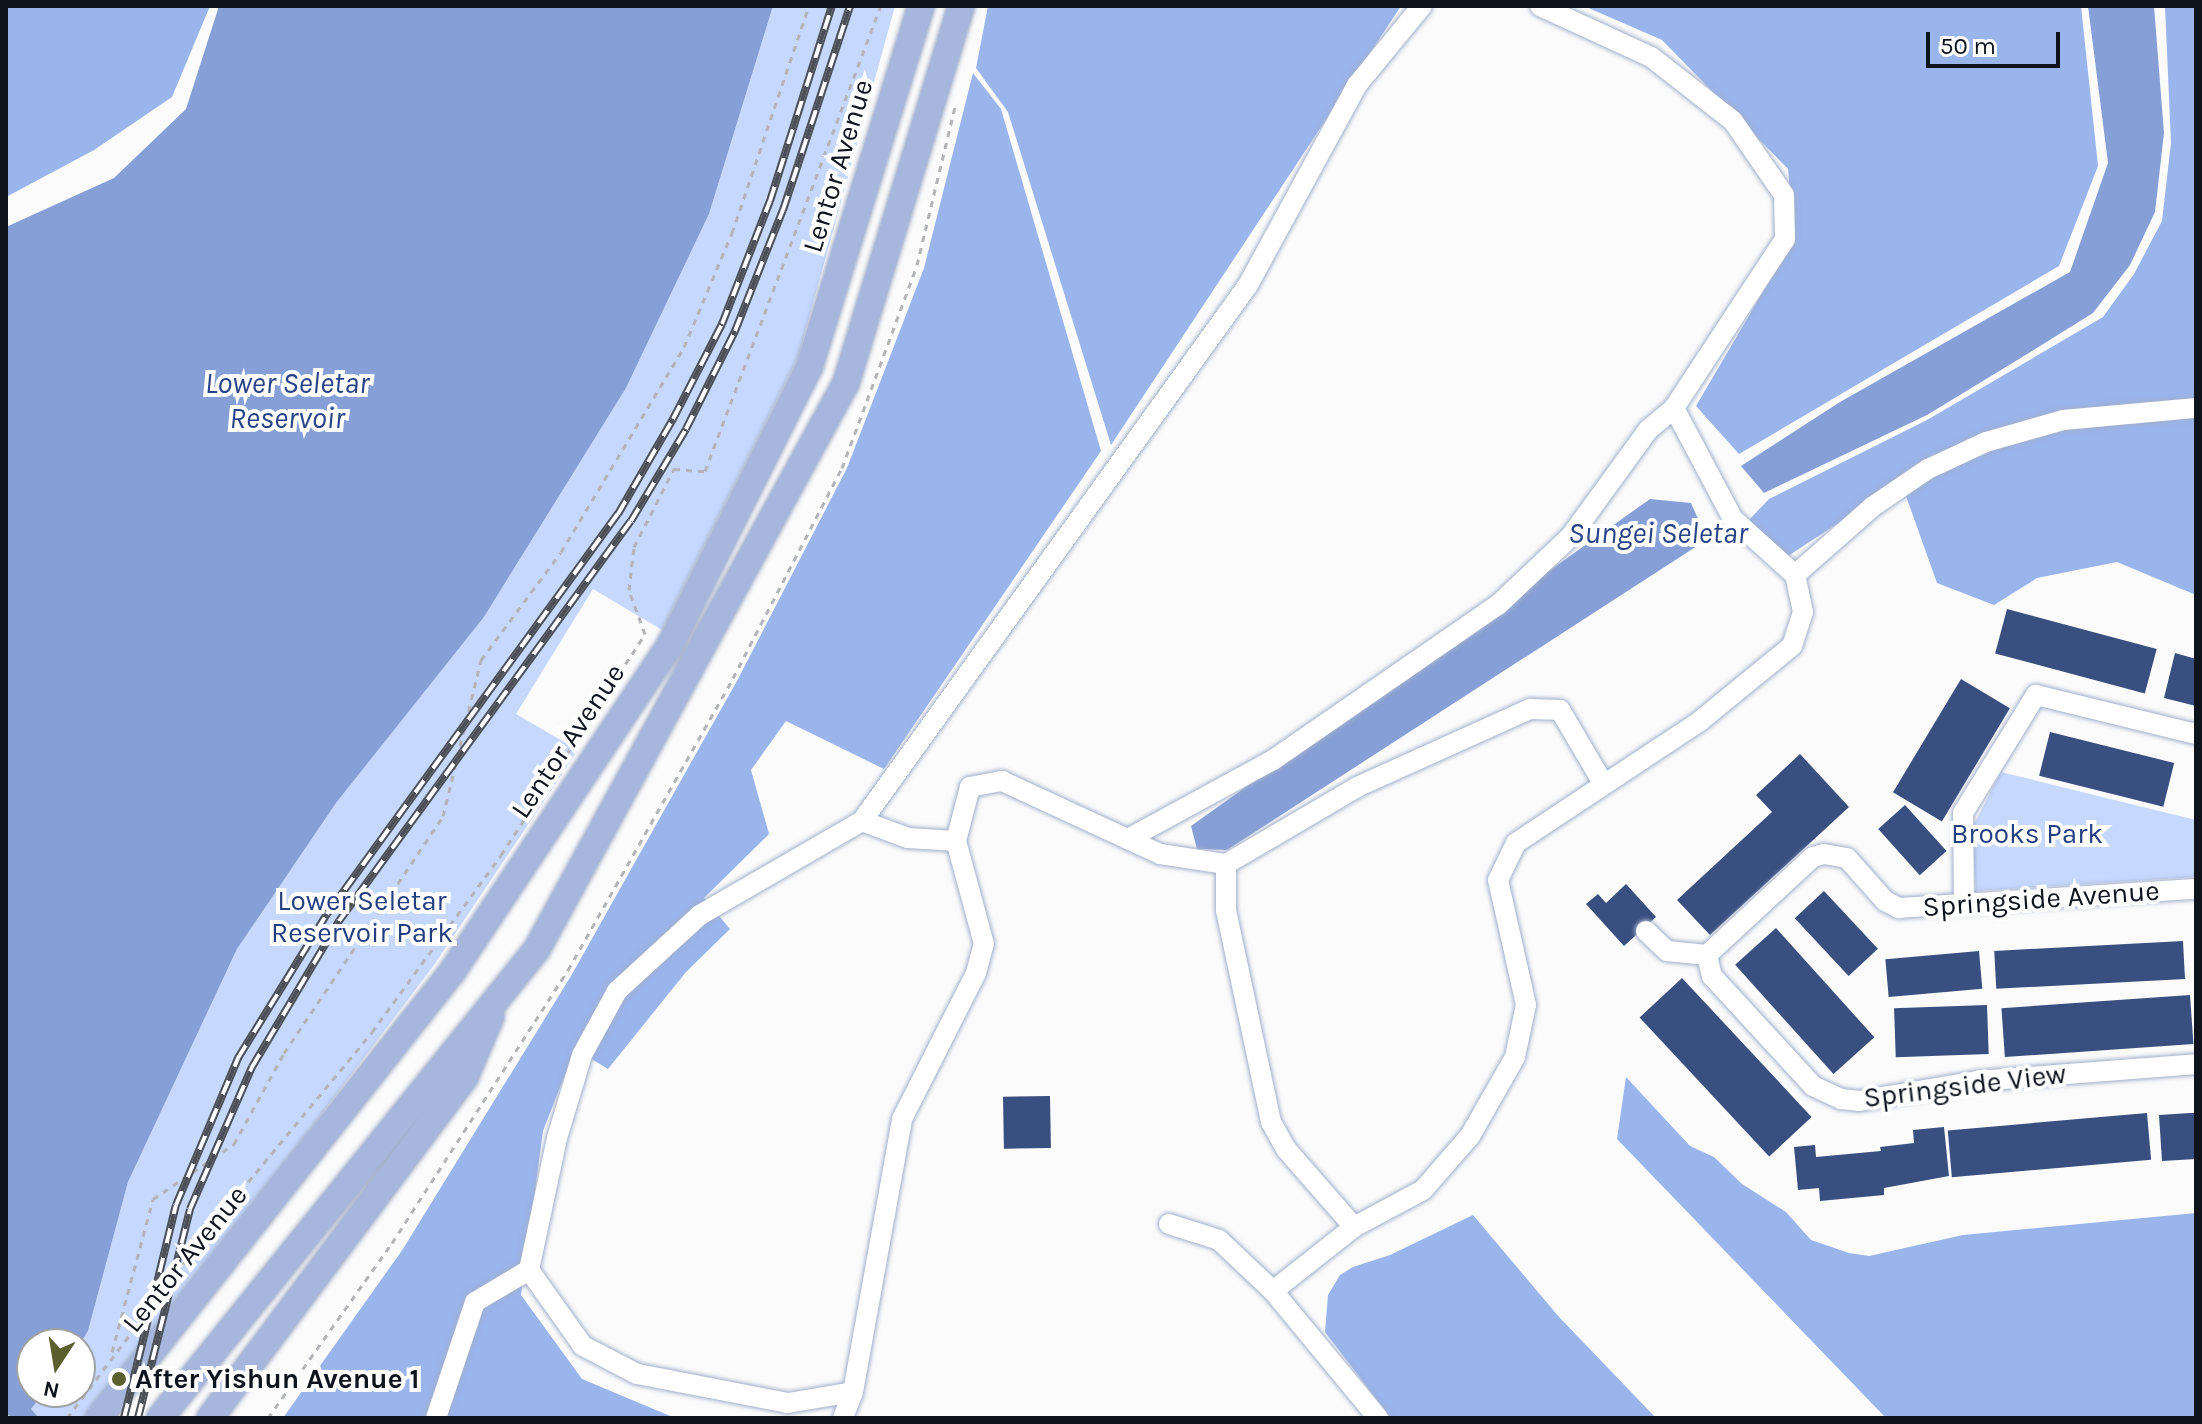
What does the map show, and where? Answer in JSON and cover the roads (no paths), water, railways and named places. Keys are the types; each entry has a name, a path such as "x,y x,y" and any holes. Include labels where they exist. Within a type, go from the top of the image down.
{"main road":[{"name":"Lentor Avenue","path":"99,1418 452,972 669,647 810,365 921,6"},
{"path":"160,1418 503,987 537,949 846,383 961,6"},
{"path":"210,1418 308,1291 465,1077 503,987"},
{"path":"230,1418 308,1291"}],"street":[{"path":"853,1392 788,1403 637,1374 583,1346 529,1270 557,1138 578,1069 617,991 700,915 862,821 1248,285 1357,85 1422,6"},
{"path":"1128,839 1273,760 1498,605 1571,536 1648,430 1674,408 1785,239 1784,195 1733,121 1651,57 1540,6"},
{"path":"1273,1291 1354,1227 1423,1190 1470,1136 1507,1071 1523,1034 1526,1005 1498,880 1504,861 1516,843 1700,721 1792,646 1803,612 1795,575 1733,519 1674,408"},
{"path":"1795,575 1872,507 1928,469 1986,442 2063,420 2196,408"},
{"path":"1964,904 1963,813 2036,695 2196,734"},
{"path":"843,1418 853,1392 902,1119 976,973 984,944 956,841 970,787 984,781 1002,781 1160,854 1226,864 1357,787 1530,709 1560,710 1603,783"},
{"path":"862,821 908,838 956,841"},
{"name":"Springside Avenue","path":"1707,955 1813,857 1824,854 1847,858 1885,901 1899,908 2196,889"},
{"path":"1226,864 1226,911 1271,1122 1286,1149 1354,1227"},
{"path":"1646,931 1667,951 1707,955"},
{"name":"Springside View","path":"1707,955 1712,976 1813,1086 1841,1099 1859,1101 1977,1081 2196,1064"},
{"path":"1169,1224 1219,1240 1273,1291 1378,1418"},
{"path":"436,1418 475,1302 529,1270"}],"water":[{"name":"Lower Seletar Reservoir","path":"219,6 773,6 709,214 626,388 484,617 336,803 237,949 128,1182 89,1328 16,1328 16,1408 32,1408 39,1418 21,1418 6,1415 6,227 114,178 186,109"},
{"name":"Sungei Seletar","path":"2088,6 2154,6 2164,133 2155,212 2130,265 2093,313 1927,415 1764,493 1741,466 1840,402 2070,272 2108,163"},
{"name":"Sungei Seletar","path":"1650,499 1691,503 1699,521 1697,546 1227,850 1197,849 1191,826"}],"railway":[{"path":"124,1418 176,1205 238,1058 327,914 618,514 673,419 722,324 770,201 832,6"},
{"path":"138,1418 190,1209 252,1067 339,921 631,521 686,429 735,331 783,210 850,6"}],"place":[{"name":"After Yishun Avenue 1","path":"119,1379"}],"park label":[{"name":"Brooks Park","path":"2027,834"},
{"name":"Lower Seletar Reservoir Park","path":"362,917"}]}
